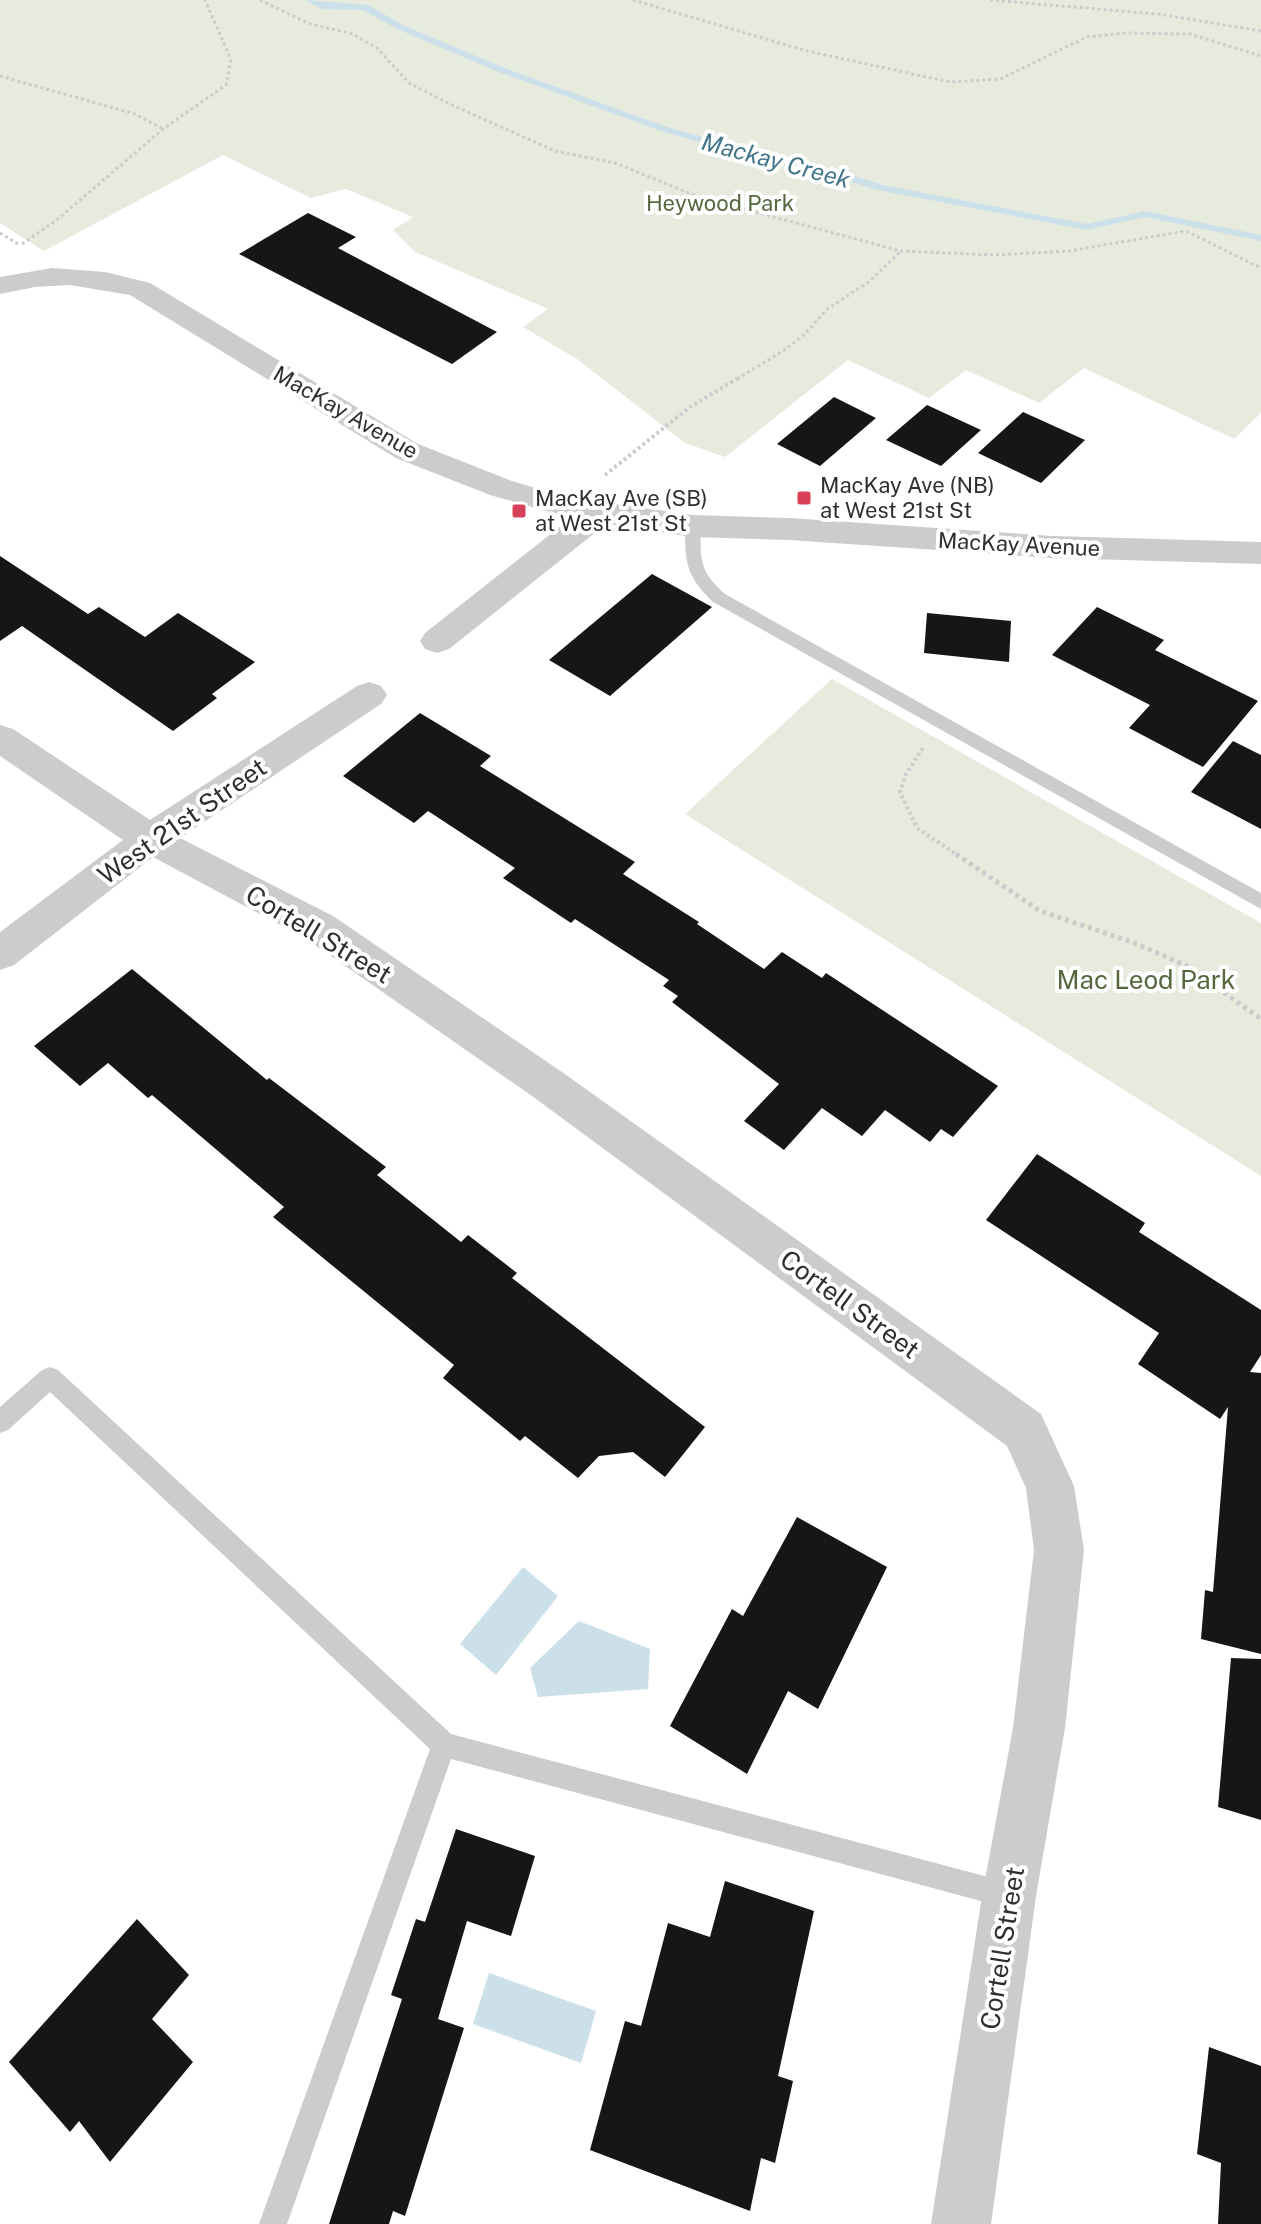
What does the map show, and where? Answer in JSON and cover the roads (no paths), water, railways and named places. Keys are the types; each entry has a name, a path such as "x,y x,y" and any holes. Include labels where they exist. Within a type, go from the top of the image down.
{"street":[{"name":"MacKay Avenue","path":"0,286 29,278 68,277 97,278 140,289 407,451 501,488 597,514 693,526 789,529 1053,547 1261,553"},
{"path":"437,641 597,514"},
{"name":"West 21st Street","path":"0,954 150,839 369,695"},
{"name":"Cortell Street","path":"0,738 150,839 332,936 547,1084 1024,1430 1050,1486 1059,1550 1039,1728 1009,1896 961,2224"}],"lane":[{"path":"693,526 694,564 698,580 719,598 1261,902"},
{"path":"0,1422 50,1377 444,1745 1009,1896"},
{"path":"273,2224 444,1745"}],"water":[{"path":"523,1567 558,1596 496,1675 460,1644"},
{"path":"579,1621 650,1649 648,1689 538,1697 530,1668"},
{"path":"489,1973 596,2011 581,2063 473,2024"}],"waterway":[{"name":"Mackay Creek","path":"309,0 322,6 365,7 400,27 499,69 664,129 736,150 812,166 881,188 1087,227 1145,214 1261,238"}],"place":[{"name":"MacKay Ave (NB) at West 21st St","path":"804,498"},
{"name":"MacKay Ave (SB) at West 21st St","path":"519,511"}],"park label":[{"name":"Heywood Park","path":"720,203"},
{"name":"Mac Leod Park","path":"1146,979"}]}
